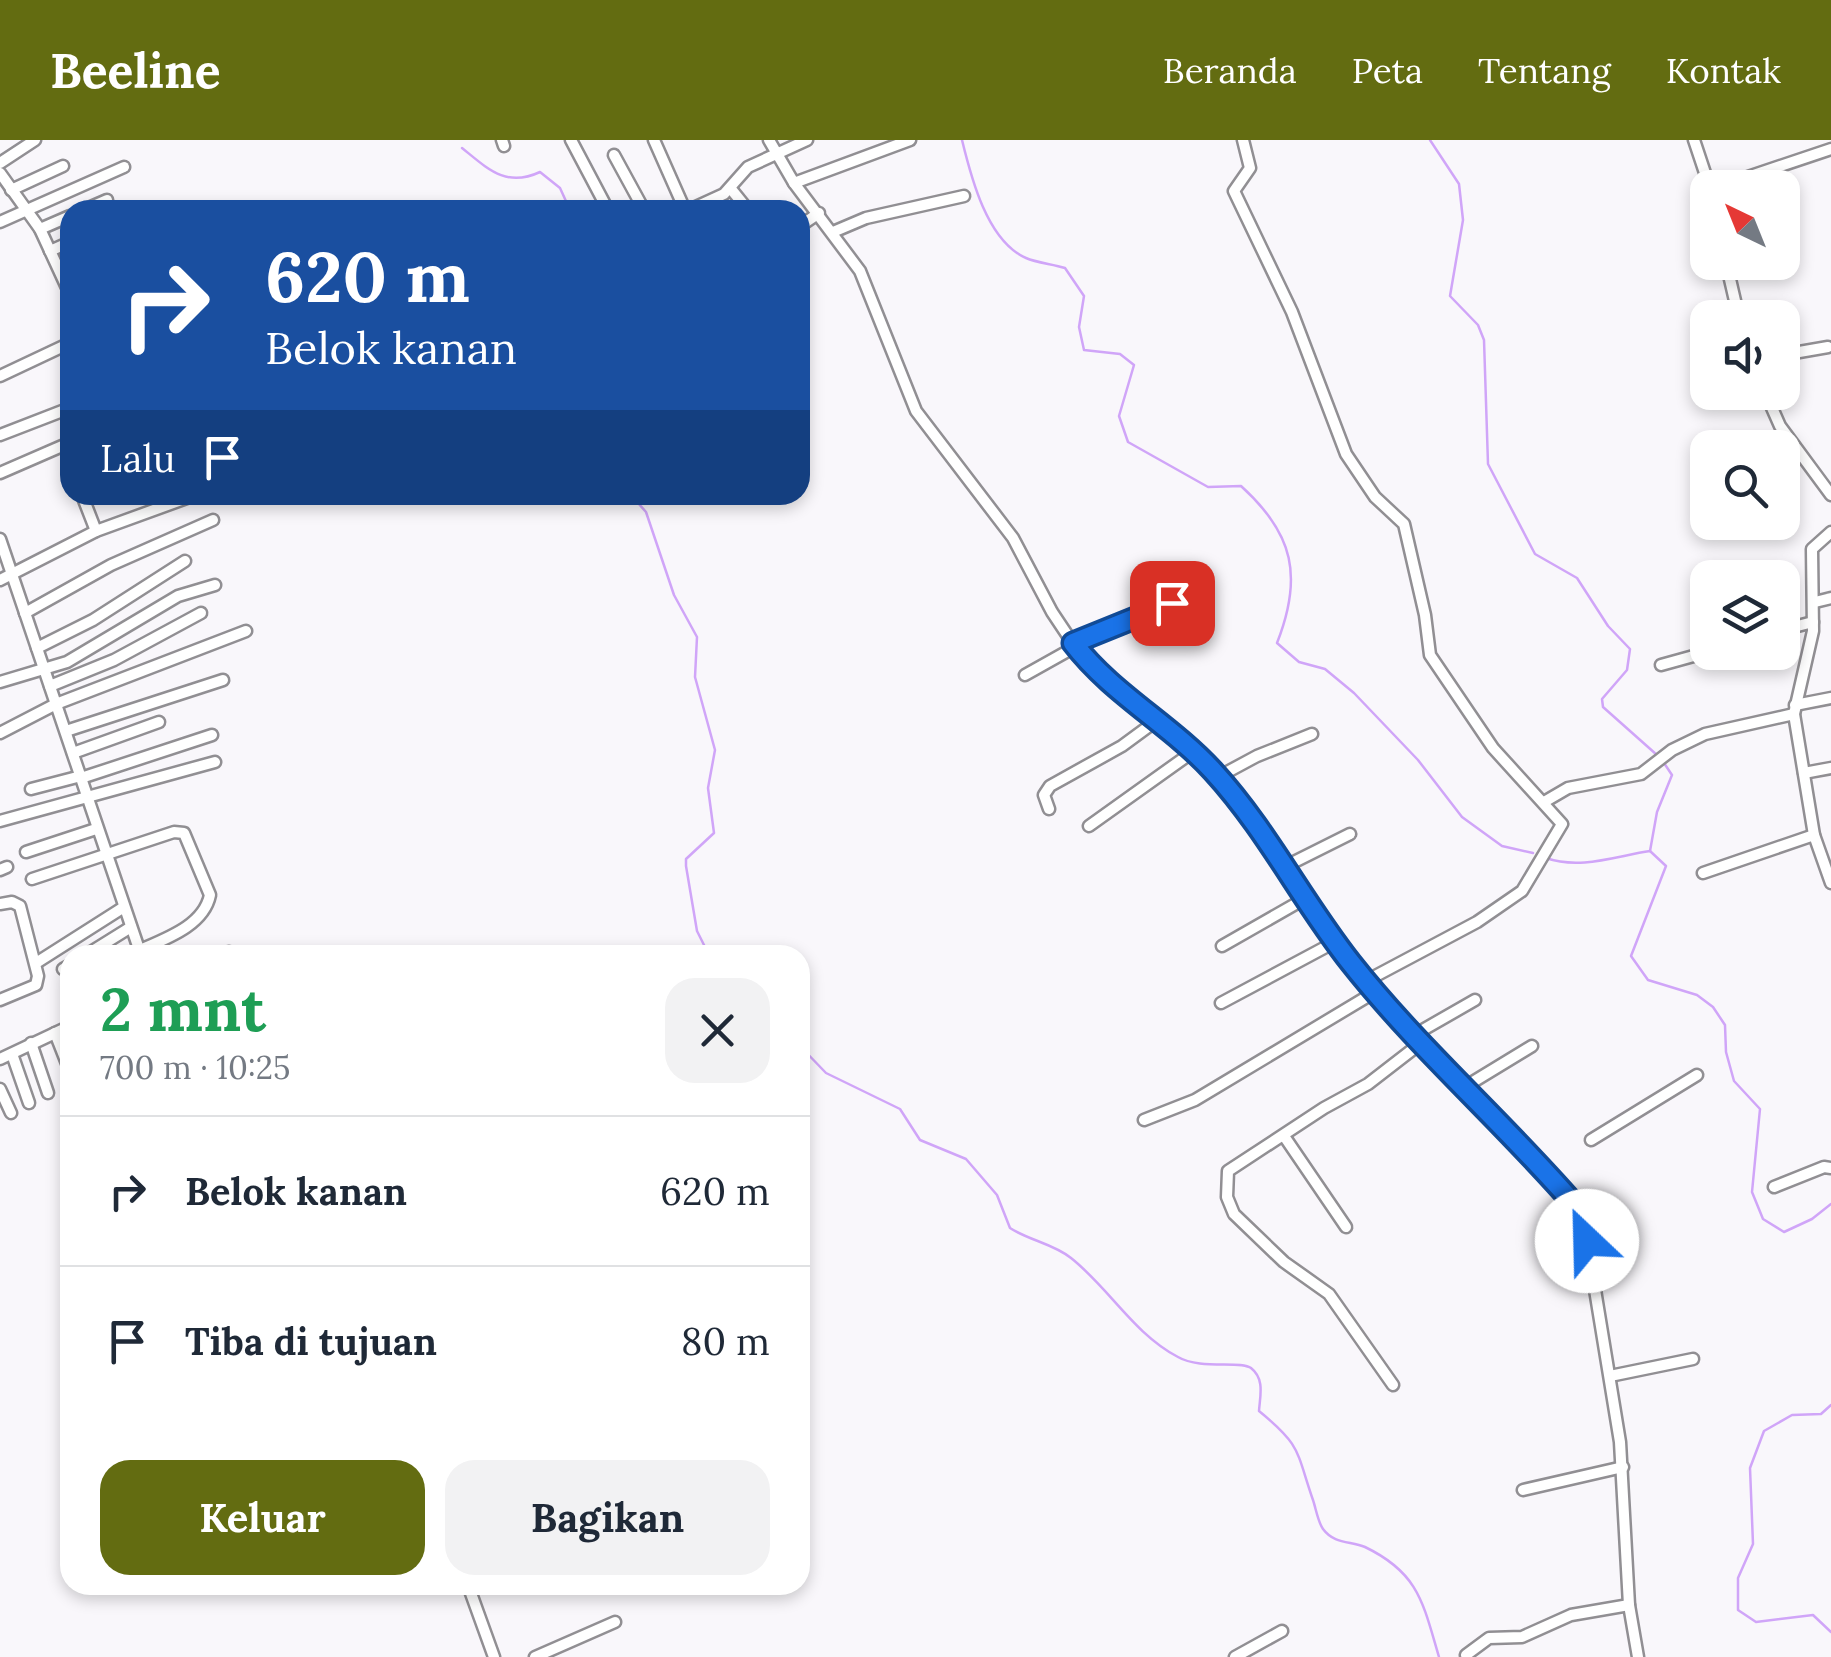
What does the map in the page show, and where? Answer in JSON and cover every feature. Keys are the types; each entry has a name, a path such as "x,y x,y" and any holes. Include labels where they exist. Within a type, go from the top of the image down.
{"street":[{"path":"0,164 35,140"},
{"path":"571,140 603,200"},
{"path":"654,140 682,200"},
{"path":"769,140 808,200"},
{"path":"708,200 732,189 748,167 807,140"},
{"path":"794,183 910,140"},
{"path":"1243,140 1250,168 1234,191 1292,312 1346,454 1375,497 1404,524 1426,615 1430,655 1493,748 1562,824 1522,890 1476,922 1366,981"},
{"path":"1694,140 1705,170"},
{"path":"1768,170 1831,150"},
{"path":"614,155 639,200"},
{"path":"11,190 63,166"},
{"path":"0,222 124,168"},
{"path":"0,173 23,211 40,230 60,272"},
{"path":"732,189 740,200"},
{"path":"833,232 866,218 964,196"},
{"path":"810,202 833,232 876,305 902,383 916,410 1013,538 1074,645 1104,678 1194,751 1218,776 1375,992 1578,1210 1587,1241 1623,1467 1629,1604 1638,1657"},
{"path":"810,219 819,213"},
{"path":"40,230 60,221"},
{"path":"50,251 60,246"},
{"path":"0,376 60,347"},
{"path":"1800,352 1828,347"},
{"path":"1773,410 1780,426 1831,495"},
{"path":"0,435 60,412"},
{"path":"0,472 60,447"},
{"path":"86,505 96,531"},
{"path":"0,580 96,531 168,505"},
{"path":"25,613 111,565 213,520"},
{"path":"1831,532 1812,549 1815,602 1810,656 1794,709 1814,835 1831,883"},
{"path":"0,539 132,927 135,945"},
{"path":"37,648 83,626 185,560"},
{"path":"0,682 78,655 178,596 216,585"},
{"path":"1815,602 1831,598"},
{"path":"1024,676 1074,645 1172,603"},
{"path":"50,686 114,660 201,613"},
{"path":"1800,625 1813,622"},
{"path":"0,733 56,704 246,631"},
{"path":"1660,666 1690,657"},
{"path":"66,731 223,680"},
{"path":"1544,802 1568,788 1641,774 1672,750 1705,734 1831,698"},
{"path":"1048,809 1044,795 1050,786 1122,746 1156,721"},
{"path":"73,753 159,722"},
{"path":"1218,776 1312,734"},
{"path":"31,789 212,735"},
{"path":"1088,826 1194,751"},
{"path":"0,821 216,762"},
{"path":"1804,773 1831,768"},
{"path":"26,852 96,830"},
{"path":"32,879 179,831 188,837 210,895 197,921 151,945"},
{"path":"1286,866 1350,834"},
{"path":"1703,873 1814,835"},
{"path":"1222,946 1306,898"},
{"path":"0,904 12,902 20,906 36,963 36,985 0,1000"},
{"path":"65,945 124,908"},
{"path":"102,945 132,927"},
{"path":"1221,1003 1335,942"},
{"path":"36,963 60,948"},
{"path":"1144,1120 1195,1100 1375,992"},
{"path":"1393,1385 1329,1294 1284,1262 1230,1208 1226,1197 1230,1168 1368,1084 1418,1039 1475,1000"},
{"path":"29,1103 6,1057 60,1031"},
{"path":"55,1033 60,1046"},
{"path":"31,1044 48,1093"},
{"path":"1462,1088 1532,1046"},
{"path":"1591,1140 1697,1076"},
{"path":"0,1088 11,1114"},
{"path":"1284,1136 1346,1227"},
{"path":"1774,1187 1824,1166 1831,1168"},
{"path":"1610,1376 1693,1359"},
{"path":"1523,1490 1623,1467"},
{"path":"472,1595 494,1657"},
{"path":"1466,1655 1489,1638 1522,1637 1572,1615 1629,1604"},
{"path":"535,1657 615,1622"},
{"path":"1235,1657 1282,1631"}],"waterway":[{"path":"962,140 983,206 1001,238 1026,258 1065,268 1084,296 1079,327 1084,350 1120,354 1134,365 1119,416 1128,442 1208,487 1241,486 1273,522 1283,539 1291,577 1290,597 1277,643 1299,662 1325,669 1354,693 1418,760 1462,817 1502,846 1533,853"},
{"path":"1430,140 1459,184 1463,220 1450,296 1478,325 1484,340 1488,464 1535,554 1577,578 1608,626 1630,649 1627,670 1602,699 1603,707 1657,755"},
{"path":"462,148 489,169 507,177 540,172 560,188 565,200"},
{"path":"640,505 646,512 674,595 697,637 695,677 715,750 708,788 714,833 686,859 697,931 704,945"},
{"path":"1650,851 1657,812 1672,775 1662,760"},
{"path":"1546,858 1572,863 1650,851 1666,866 1631,956 1648,980 1697,995 1713,1007 1725,1025 1726,1052 1734,1081 1760,1109 1752,1192 1763,1219 1784,1232 1812,1219 1831,1204"},
{"path":"810,1056 826,1073 900,1109 920,1140 966,1159 997,1195 1010,1228 1071,1258 1162,1347 1187,1361 1251,1368 1260,1382 1259,1411 1296,1450 1323,1529 1337,1540 1365,1547 1383,1557 1408,1579 1423,1605 1439,1657"},
{"path":"1831,1405 1821,1414 1792,1415 1764,1431 1750,1468 1753,1544 1738,1578 1738,1610 1756,1622 1813,1615 1831,1632"}],"route":[{"path":"1172,603 1073,643 1104,678 1215,772 1275,849 1326,930 1366,981 1574,1204 1587,1241"}]}
